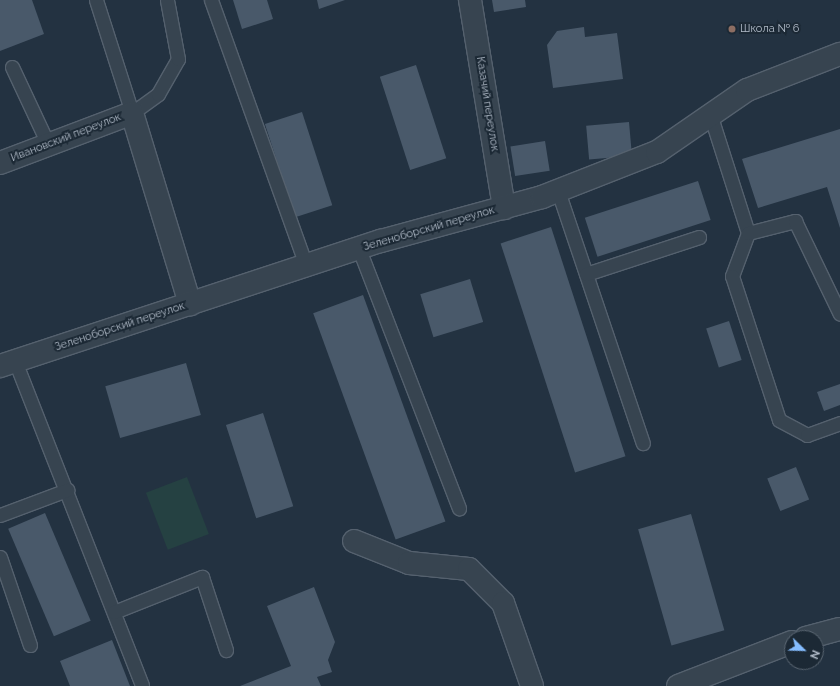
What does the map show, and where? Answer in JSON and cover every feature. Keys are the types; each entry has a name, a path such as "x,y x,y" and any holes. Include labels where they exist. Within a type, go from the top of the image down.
{"street":[{"name":"Казачий переулок","path":"470,0 504,208"},
{"name":"Зеленоборский переулок","path":"8,363 359,249 504,208 558,191 657,152 711,117 747,90 840,54"},
{"name":"Ивановский переулок","path":"0,163 132,113"},
{"path":"132,113 190,304"},
{"path":"354,542 409,563 469,569 503,603 532,686"},
{"path":"824,633 840,629"},
{"path":"678,686 784,645"}],"lane":[{"path":"96,0 132,113 158,94 178,59 167,0"},
{"path":"211,0 306,266"},
{"path":"12,67 48,144"},
{"path":"711,117 748,233 732,276 779,420 807,435 840,423"},
{"path":"558,191 643,443"},
{"path":"748,233 795,221 840,314"},
{"path":"586,274 699,237"},
{"path":"359,249 458,508"},
{"path":"8,363 67,490 142,685"},
{"path":"0,515 67,490"},
{"path":"0,557 30,645"},
{"path":"114,612 202,577 226,650"}],"green space":[{"path":"187,477 209,534 168,550 146,493"}],"building":[{"path":"0,0 32,0 44,34 0,51"},
{"path":"233,0 267,0 273,19 242,29"},
{"path":"317,0 345,0 319,9"},
{"path":"492,0 525,0 526,7 494,12"},
{"path":"584,27 585,37 617,33 623,79 553,88 547,45 557,31"},
{"path":"416,65 446,158 410,170 380,77"},
{"path":"302,112 332,205 295,217 265,124"},
{"path":"629,122 632,156 589,160 586,126"},
{"path":"840,129 840,228 827,187 758,208 742,159"},
{"path":"545,141 550,171 515,176 510,146"},
{"path":"698,181 711,220 597,257 585,218"},
{"path":"551,227 625,456 575,473 501,243"},
{"path":"470,279 483,322 433,337 420,294"},
{"path":"363,295 445,521 396,540 313,313"},
{"path":"729,321 742,360 719,367 706,328"},
{"path":"186,363 201,415 120,438 105,386"},
{"path":"840,384 840,405 824,411 817,392"},
{"path":"263,413 293,506 256,518 226,425"},
{"path":"796,467 809,499 780,511 767,479"},
{"path":"45,513 91,621 54,636 8,529"},
{"path":"691,514 724,630 671,645 638,529"},
{"path":"314,587 335,642 328,660 332,672 317,677 321,686 240,686 291,666 267,606"},
{"path":"112,640 130,686 70,686 60,661"}],"place":[{"name":"Школа № 6","path":"732,29"}]}
